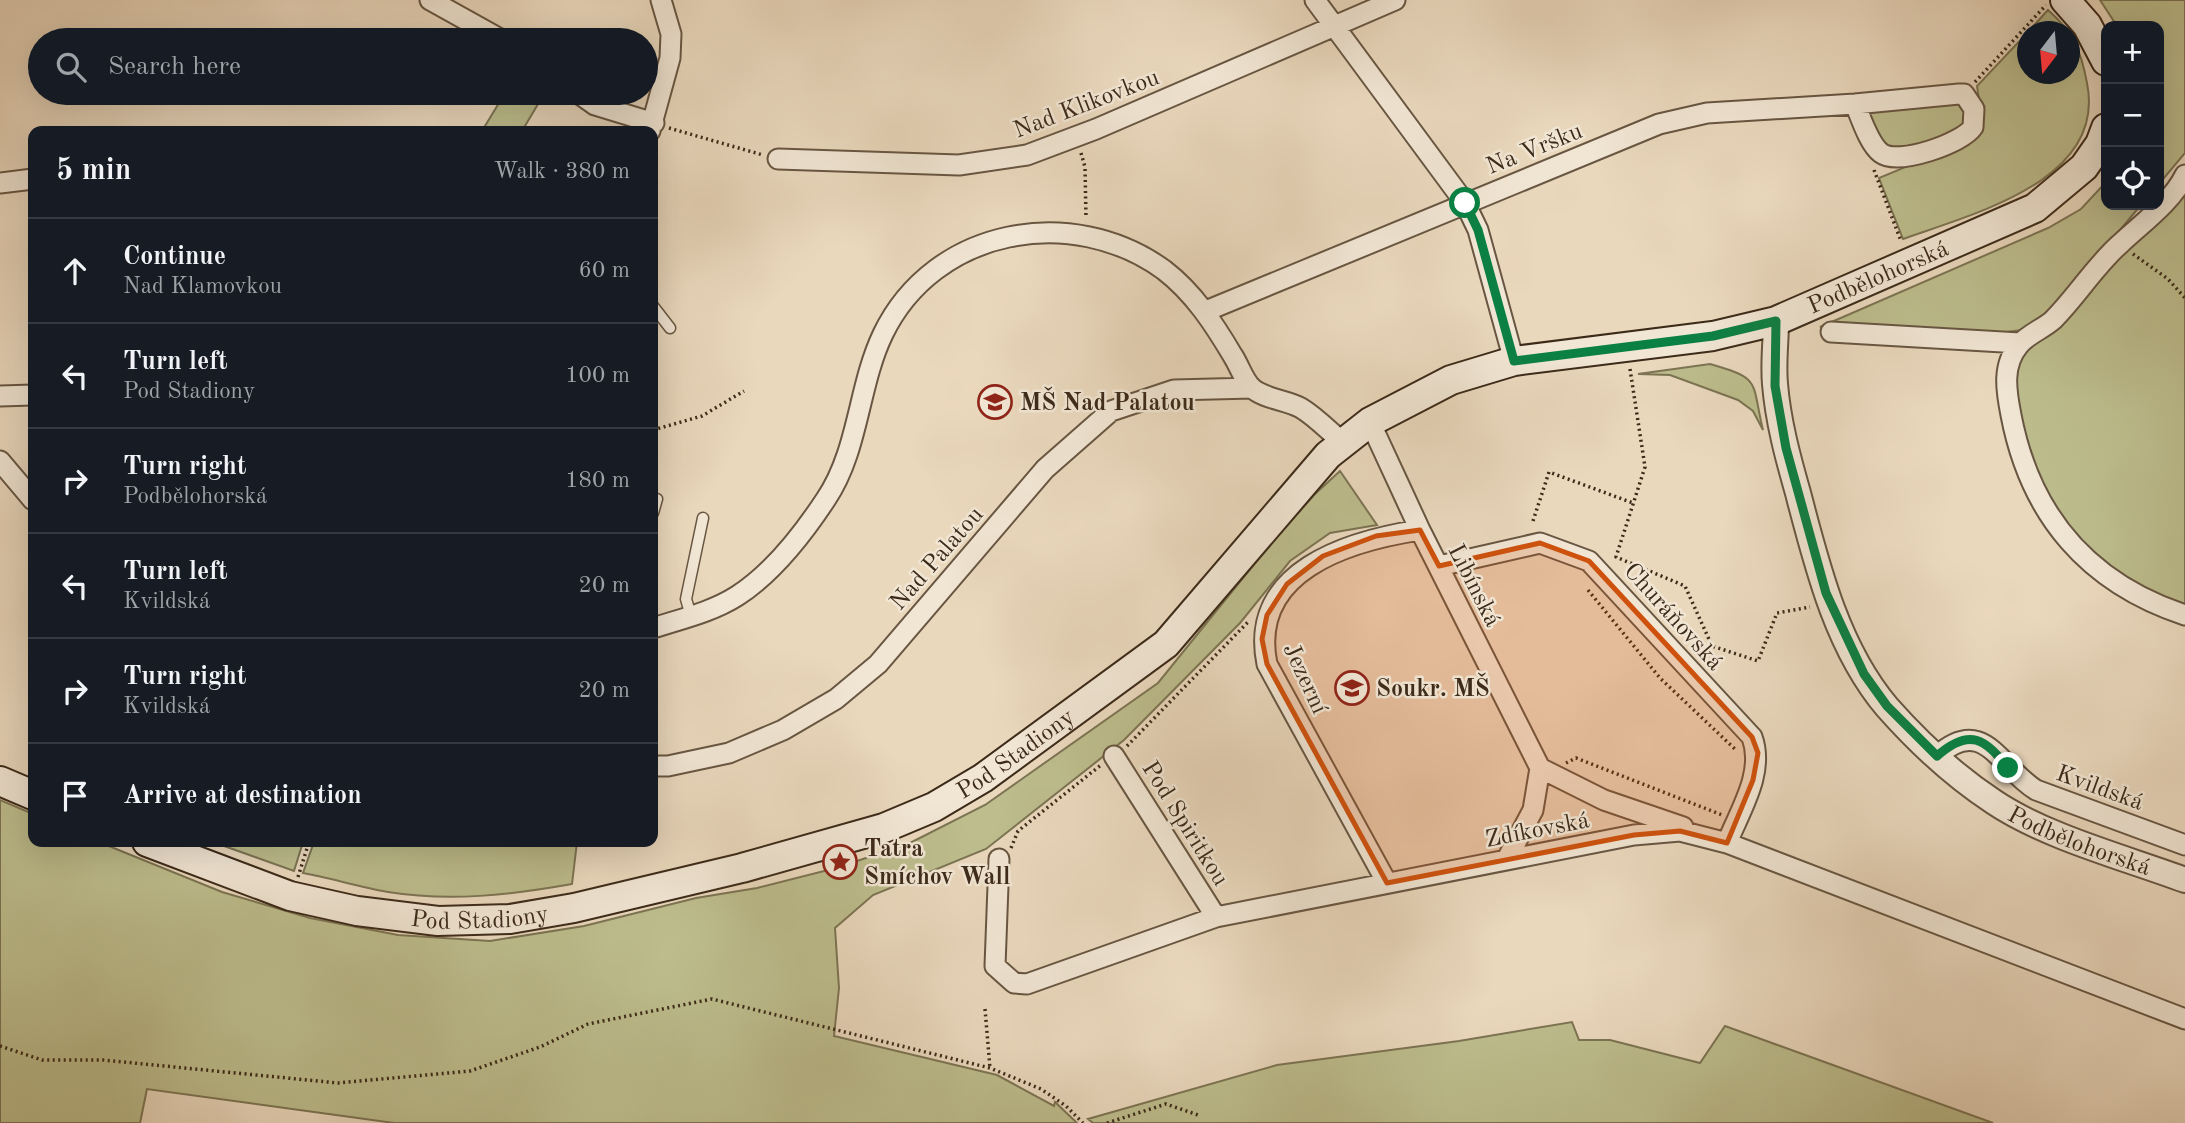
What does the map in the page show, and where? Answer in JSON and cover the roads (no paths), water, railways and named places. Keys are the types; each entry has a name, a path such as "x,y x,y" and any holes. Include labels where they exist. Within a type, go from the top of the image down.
{"main road":[{"path":"2056,2 2096,38 2101,50"},
{"name":"Podbělohorská","path":"1776,321 2035,208 2084,167 2101,141"},
{"name":"Pod Stadiony","path":"160,847 290,896 357,911 439,921 510,919 574,908 790,855 884,828 934,807 983,778 1166,644 1278,509 1342,442 1370,422 1451,380 1514,361 1713,336 1776,321"},
{"path":"0,781 28,793"}],"street":[{"path":"430,0 480,28"},
{"path":"658,104 670,58 671,34 660,0"},
{"path":"1315,0 1465,203 1478,230 1514,361"},
{"name":"Nad Klikovkou","path":"778,159 959,165 1027,155 1096,129 1395,0"},
{"name":"Na Vršku","path":"1206,311 1659,124 1707,113 1964,94 1974,109 1973,127 1960,139 1911,156 1890,157 1876,148 1855,104"},
{"path":"595,105 649,126"},
{"path":"652,126 658,105"},
{"path":"2185,175 2133,234 2119,244 2052,321 2020,343 2007,364 2007,395 2017,449 2032,488 2050,518 2089,562 2132,593 2185,615"},
{"path":"0,183 28,180"},
{"path":"658,626 736,597 759,579 806,526 828,497 842,468 883,333 901,305 933,272 963,253 997,239 1035,233 1084,234 1119,244 1164,271 1206,311 1252,388 1301,408 1342,442"},
{"name":"Podbělohorská","path":"1776,321 1775,386 1786,448 1826,593 1864,674 1887,706 1937,756 1994,803 2059,834 2185,880"},
{"path":"1831,332 2020,343"},
{"name":"Nad Palatou","path":"658,766 729,753 783,730 836,699 878,664 1045,469 1111,411 1174,390 1252,388"},
{"path":"0,396 28,395"},
{"name":"Libínská","path":"1370,422 1420,530 1541,768"},
{"path":"0,461 28,494"},
{"name":"Jezerní","path":"1388,883 1267,664 1262,639 1267,615 1287,584 1323,556 1376,536 1420,530"},
{"name":"Churáňovská","path":"1439,566 1540,542 1589,561 1623,594 1752,737 1758,753 1753,780 1727,843"},
{"name":"Kvildská","path":"1937,756 1960,741 1980,740 1990,745 2020,780 2036,790 2185,845"},
{"name":"Pod Spiritkou","path":"1114,756 1216,917"},
{"path":"1507,859 1533,810 1541,768 1604,800 1727,843"},
{"name":"Zdíkovská","path":"1005,857 995,966 1014,983 1027,984 1216,917 1634,835 1680,831 1727,843 2185,1019"}],"lane":[{"path":"658,312 670,328"},
{"path":"691,616 687,599 703,518"}],"place":[{"name":"MŠ Nad Palatou","path":"995,402"},
{"name":"Soukr. MŠ","path":"1352,688"},
{"name":"Tatra Smíchov Wall","path":"840,862"}]}
